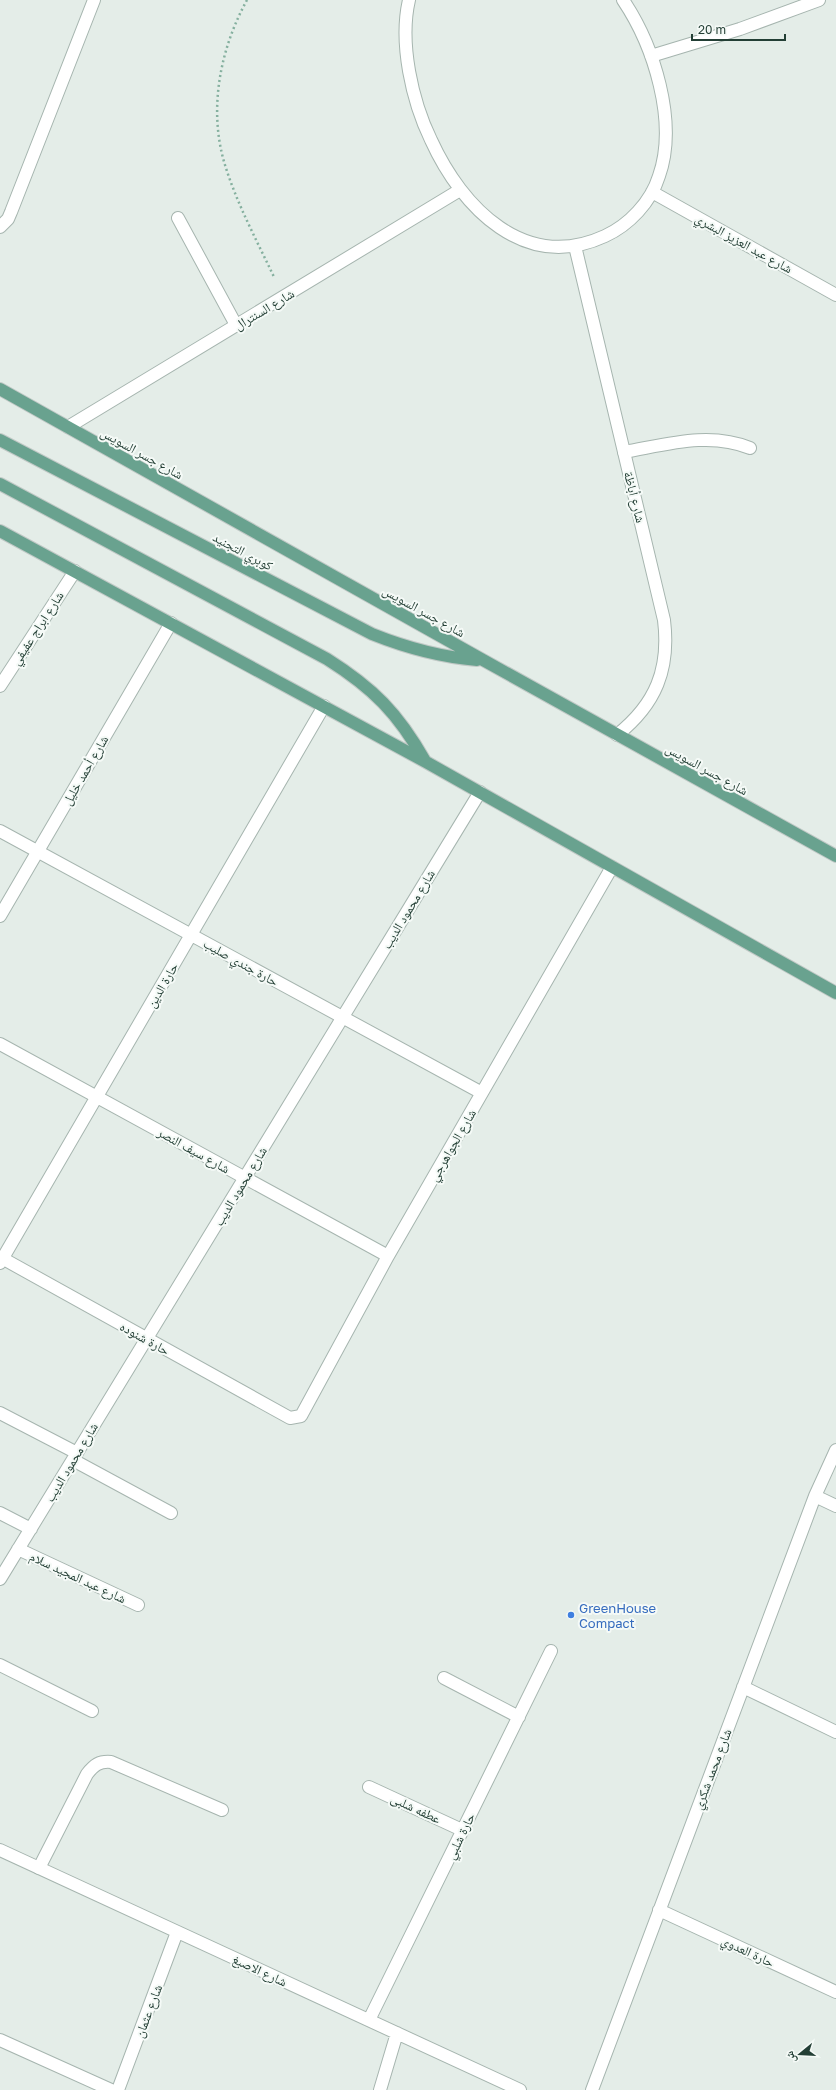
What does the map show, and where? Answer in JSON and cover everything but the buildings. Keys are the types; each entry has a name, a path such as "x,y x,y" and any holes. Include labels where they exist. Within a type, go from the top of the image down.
{"main road":[{"name":"شارع جسر السويس","path":"0,389 836,856"},
{"name":"كوبري التجنيد","path":"0,440 372,634 399,645 426,653 483,660"},
{"path":"0,484 327,659 352,674 374,693 394,714 412,737 426,762"},
{"path":"0,531 426,762 836,993"}],"street":[{"path":"0,227 8,219 11,212 94,0"},
{"path":"409,0 407,46 410,78 424,125 434,148 446,169 460,190 486,217 511,235 531,243 553,247 575,246 600,238 627,222 641,208 652,192 659,177 666,143 662,97 651,56 635,20 623,0"},
{"path":"651,56 740,29 819,0"},
{"name":"شارع السنترال","path":"68,427 460,190"},
{"name":"شارع عبد العزيز البشري","path":"652,192 836,295"},
{"path":"178,218 236,325"},
{"name":"شارع أباظة","path":"575,246 664,620 666,641 663,669 651,699 630,724 617,735"},
{"path":"624,452 710,439 730,442 750,448"},
{"name":"شارع ابراج عفيفي","path":"0,686 75,571"},
{"name":"شارع أحمد خليل","path":"0,916 170,623"},
{"name":"حارة الدين","path":"1,1260 324,706"},
{"name":"شارع محمود الديب","path":"0,1579 480,792"},
{"name":"حارة جندي صليب","path":"0,831 482,1093"},
{"name":"شارع الجواهرجي","path":"290,1418 301,1416 388,1256 612,867"},
{"name":"شارع سيف النصر","path":"0,1044 388,1256"},
{"name":"حارة شنوده","path":"1,1260 290,1418"},
{"path":"0,1412 171,1513"},
{"name":"شارع محمد شكري","path":"592,2090 815,1496 836,1450"},
{"path":"815,1496 836,1506"},
{"path":"0,1513 31,1529"},
{"name":"شارع عبد المجيد سلام","path":"18,1549 138,1605"},
{"name":"حارة شلبي","path":"369,2020 551,1651"},
{"path":"0,1664 92,1711"},
{"path":"444,1678 519,1717"},
{"path":"743,1687 836,1732"},
{"path":"39,1868 87,1774 94,1765 102,1762 111,1762 222,1810"},
{"name":"عطفه شلبى","path":"369,1787 462,1830"},
{"name":"شارع الاصبغ","path":"0,1850 520,2090"},
{"name":"حارة العدوي","path":"659,1910 836,1992"},
{"name":"شارع عثمان","path":"118,2090 177,1932"},
{"path":"380,2090 396,2033"},
{"path":"0,2040 111,2090"}],"path":[{"path":"247,0 236,20 226,48 220,76 217,105 219,135 225,164 234,191 283,297"}],"place":[{"name":"GreenHouse Compact","path":"571,1615"}]}
